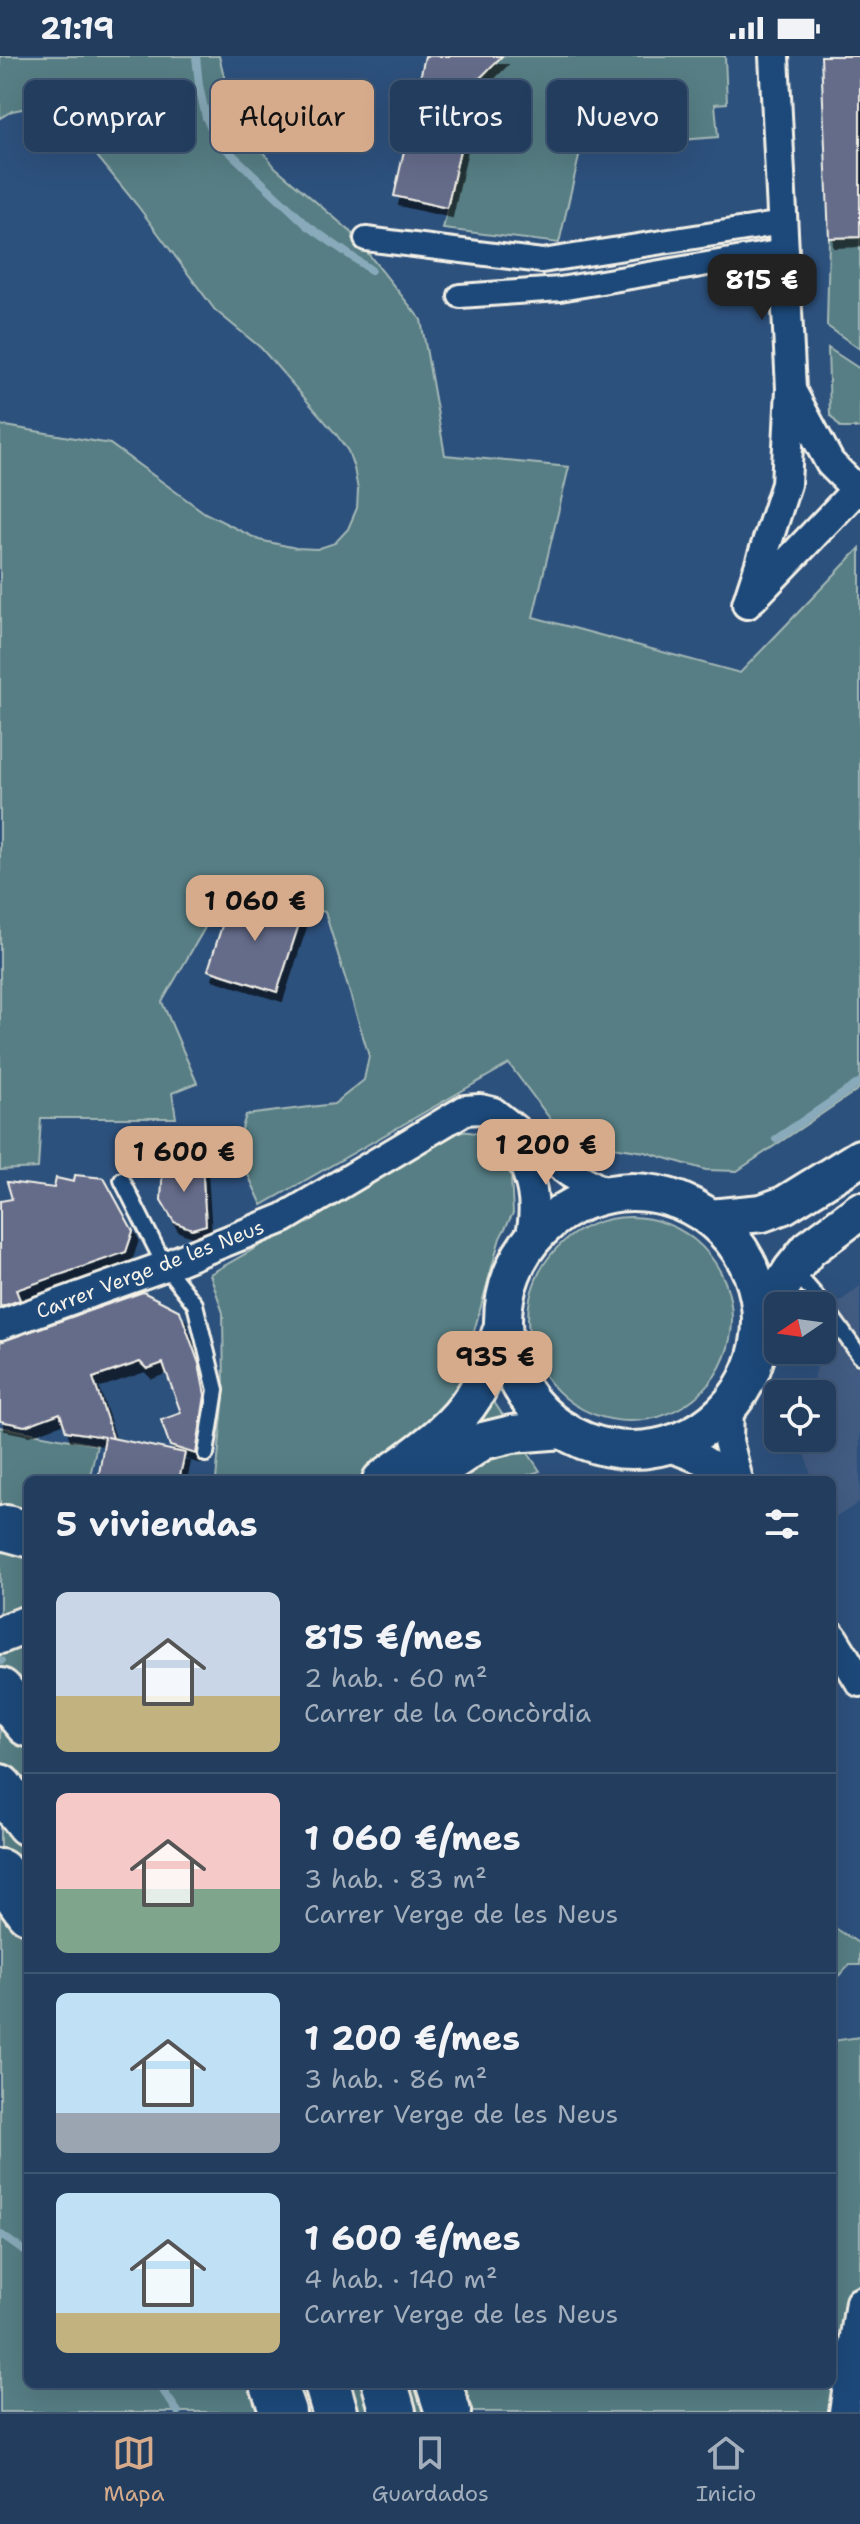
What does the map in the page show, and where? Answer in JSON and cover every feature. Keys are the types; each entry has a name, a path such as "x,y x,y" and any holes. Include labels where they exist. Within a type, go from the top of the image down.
{"highway":[{"path":"0,1787 24,1818"},
{"path":"0,1872 24,1905"},
{"path":"274,2388 283,2412"},
{"path":"328,2388 335,2412"},
{"path":"386,2388 393,2412"},
{"path":"440,2388 448,2412"}],"street":[{"path":"774,56 791,389 786,484 747,604 859,490 830,463 791,389"},
{"path":"366,239 542,261 783,223"},
{"path":"460,296 560,289 784,251"},
{"name":"Carrer Verge de les Neus","path":"0,1325 165,1266 284,1218 465,1110 493,1112 570,1173 607,1194"},
{"path":"507,1121 531,1180 535,1202 535,1224 528,1245 511,1276 505,1300 504,1324 512,1366 524,1391 542,1413 564,1430 587,1442 613,1448 639,1450 665,1445 693,1435 729,1407 744,1385 755,1360 761,1319 758,1290 747,1263 731,1238 710,1218 687,1204 661,1195 634,1191 607,1194 581,1202 557,1216 528,1245"},
{"path":"710,1218 762,1213 784,1205 860,1158"},
{"path":"761,1319 809,1249 859,1213"},
{"path":"386,1476 436,1439 459,1416 489,1365 504,1324"},
{"path":"729,1407 728,1441 735,1476"},
{"path":"431,1476 473,1446 495,1436 564,1430"},
{"path":"665,1445 703,1460 729,1476"},
{"path":"0,1618 24,1610"},
{"path":"0,1635 24,1626"},
{"path":"836,1643 860,1682"},
{"path":"844,2412 860,2302"}],"lane":[{"path":"122,1180 165,1266 195,1304 216,1390 206,1454"},
{"path":"792,1270 826,1305 830,1317 860,1356"}],"shaded area":[{"path":"860,1286 860,1502 836,1517 836,1476 811,1476 805,1452 836,1452 836,1380 813,1380 818,1364 836,1364 836,1305"}],"green space":[{"path":"0,56 219,56 225,80 211,80 211,152 263,152 275,167 350,231 421,320 445,455 569,467 533,617 740,673 860,548 860,1088 737,1171 706,1170 645,1152 566,1140 509,1064 262,1205 236,1149 246,1115 334,1104 364,1080 369,1056 325,912 229,886 162,1002 197,1083 172,1093 176,1118 41,1118 38,1168 0,1170 0,425 110,444 205,513 259,540 296,548 317,549 335,543 348,529 357,508 358,490 348,451 336,434 261,348 215,310 94,152 195,152 195,80 24,80 24,109 0,118"},
{"path":"502,56 725,56 727,103 715,104 718,137 687,139 687,80 547,80 547,152 580,152 559,243 443,229 460,152 531,152 531,80 478,80"},
{"path":"860,237 860,349 827,326 829,238"},
{"path":"828,348 860,369 860,428 841,428 830,415"},
{"path":"461,1131 490,1135 511,1176 513,1213 500,1238 466,1360 540,1471 525,1476 216,1476 224,1395 223,1313 210,1274"},
{"path":"630,1217 669,1225 687,1234 702,1247 715,1262 724,1280 732,1319 724,1358 715,1376 702,1391 687,1404 669,1413 630,1421 591,1413 573,1404 558,1391 545,1376 536,1358 528,1319 536,1280 545,1262 558,1247 573,1234 591,1225"},
{"path":"0,1427 97,1445 90,1476 24,1476 24,2388 836,2388 836,2040 860,2037 860,2412 0,2412"},
{"path":"836,1929 860,1944 860,1965 850,1965 836,1978"}],"building":[{"path":"425,56 502,56 478,80 420,80"},
{"path":"821,56 860,56 860,237 829,238"},
{"path":"404,152 460,152 447,208 394,196"},
{"path":"232,894 302,915 277,992 208,970"},
{"path":"202,1163 206,1225 192,1229 174,1222 161,1200 163,1164"},
{"path":"75,1175 104,1178 133,1231 126,1252 16,1290 20,1300 0,1307 0,1201 12,1199 7,1182 54,1188 56,1178 74,1182"},
{"path":"143,1292 180,1311 199,1364 205,1395 196,1454 170,1446 161,1420 181,1413 163,1363 147,1369 140,1362 93,1378 113,1438 107,1437 185,1453 180,1476 99,1476 105,1437 66,1431 60,1413 25,1426 0,1421 0,1342"}],"waterway":[{"path":"196,56 206,118 218,141 308,226 371,270"},
{"path":"776,1139 860,1082"},
{"path":"0,2234 24,2251"},
{"path":"164,2388 178,2412"}]}
